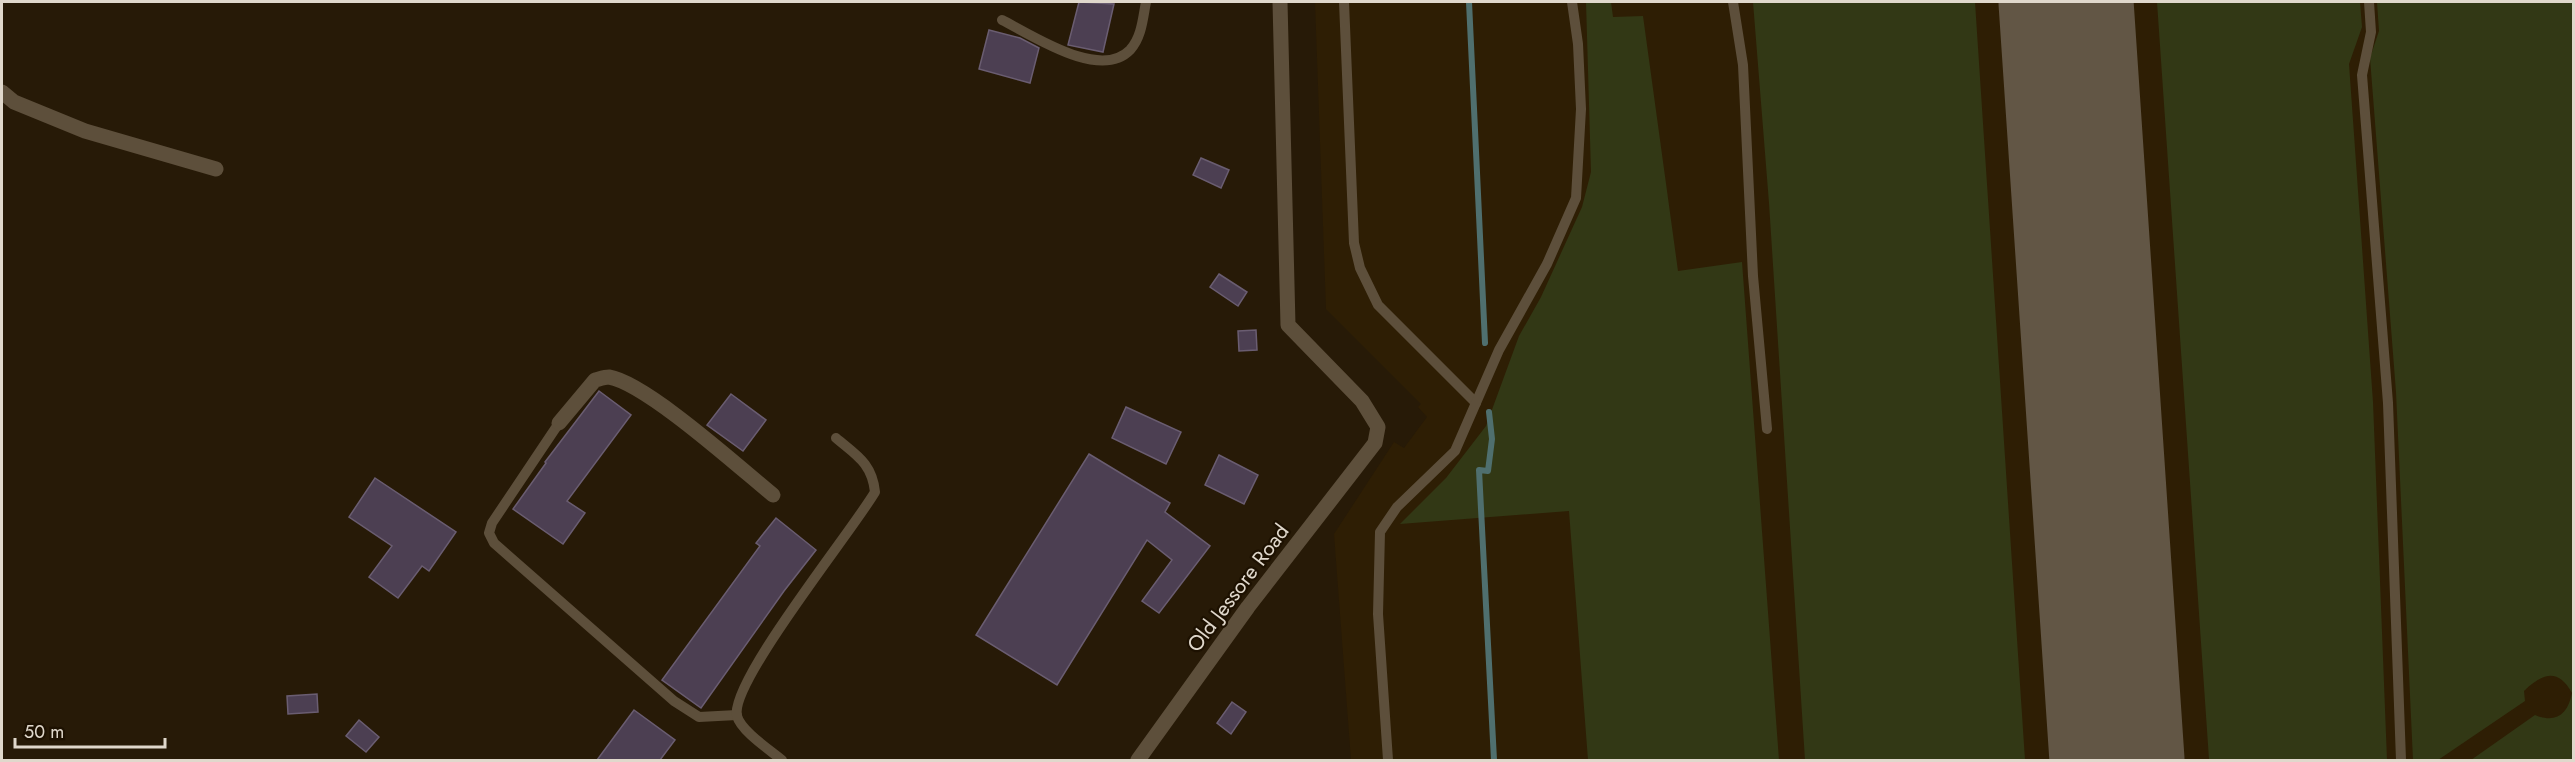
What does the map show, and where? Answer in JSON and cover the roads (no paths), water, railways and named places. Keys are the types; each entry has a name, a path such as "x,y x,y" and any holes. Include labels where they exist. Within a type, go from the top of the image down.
{"street":[{"name":"Old Jessore Road","path":"1138,760 1248,607 1375,443 1378,427 1362,400 1288,325 1280,2"},
{"path":"2,92 14,102 85,131 216,169"},
{"path":"559,423 595,380 608,377 634,388 668,410 773,495"}],"lane":[{"path":"1002,20 1077,57 1097,61 1108,60 1119,58 1131,49 1140,33 1146,2"},
{"path":"1344,2 1354,243 1360,268 1378,305 1476,403"},
{"path":"1388,760 1378,614 1380,532 1397,507 1455,451 1499,350 1547,264 1576,198 1581,109 1578,44 1572,2"},
{"path":"1733,2 1743,66 1753,276 1767,429"},
{"path":"2369,2 2371,32 2362,75 2388,403 2400,760"},
{"path":"559,423 492,523 489,533 494,543 674,701 699,717 737,715"},
{"path":"782,760 742,726 737,715 739,698 747,680 803,594 875,492 873,475 861,460 836,438"}],"waterway":[{"path":"1469,2 1485,343"},
{"path":"1489,412 1492,439 1488,471 1479,470 1494,760"}]}
